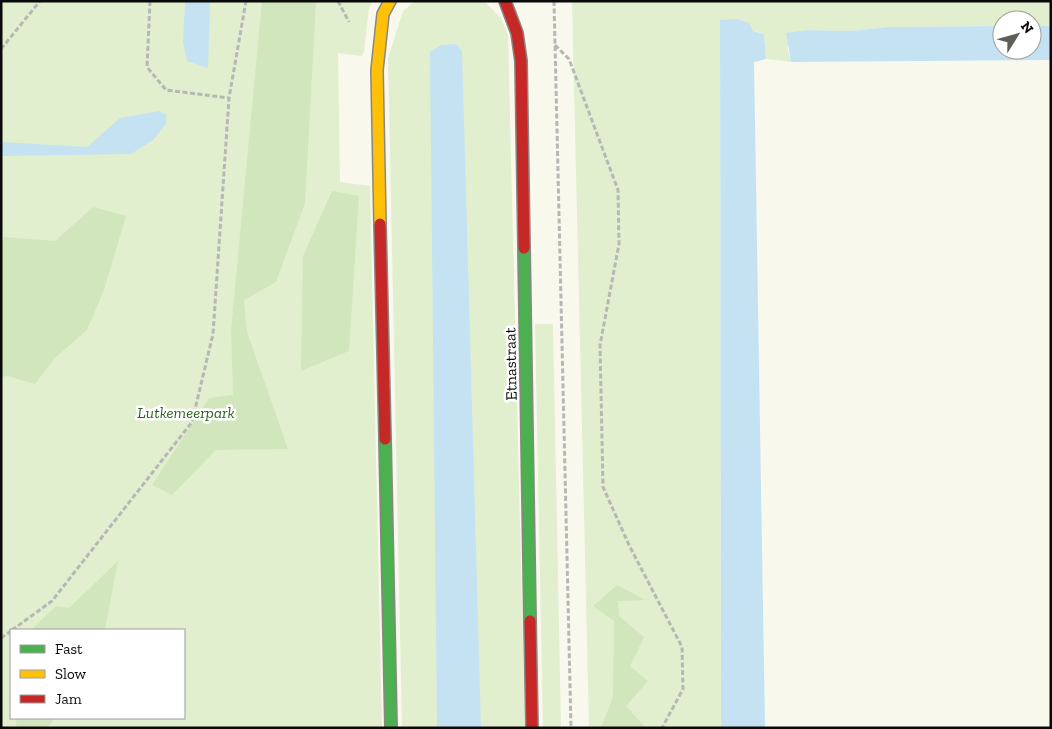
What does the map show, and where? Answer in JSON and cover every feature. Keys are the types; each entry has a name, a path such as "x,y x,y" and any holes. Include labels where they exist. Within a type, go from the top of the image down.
{"street":[{"path":"390,1 383,14 377,70 391,728"},
{"name":"Etnastraat","path":"505,1 517,33 521,60 532,728"}],"path":[{"path":"1,49 40,1"},
{"path":"150,1 147,67 166,90 229,98"},
{"path":"13,629 52,600 192,422 213,334 229,98 246,1"},
{"path":"554,1 571,728"},
{"path":"555,45 569,58 618,190 619,244 600,345 603,487 629,545 682,647 683,689 662,728"}],"green space":[{"name":"Lutkemeerpark","path":"1,1 373,1 369,8 362,56 338,53 340,182 370,186 382,728 1,728"},
{"path":"262,1 316,1 305,203 276,282 244,300 247,332 288,449 216,450 172,495 152,485 209,398 233,395 231,330"},
{"path":"415,1 484,1 501,18 508,35 525,728 402,728 388,58 403,11"},
{"path":"572,1 1051,1 1051,26 1042,26 1042,10 992,10 992,26 888,27 851,31 808,30 787,46 791,62 766,59 764,34 720,20 721,728 589,728"},
{"path":"332,191 359,196 349,351 301,371 303,256"},
{"path":"93,207 126,216 104,290 87,330 55,358 35,384 7,376 1,377 1,241 4,237 55,241"},
{"path":"535,324 553,324 561,728 543,728"},
{"path":"118,561 105,629 32,629 56,606 69,608"},
{"path":"617,585 645,600 618,601 619,616 644,637 630,666 648,681 626,706 646,728 601,728 613,697 614,621 593,606"},
{"path":"15,719 54,719 47,728 17,728"}],"water":[{"path":"185,1 210,1 208,68 187,61 183,42"},
{"path":"737,19 749,23 753,31 764,34 766,59 754,62 765,728 721,728 720,20"},
{"path":"992,26 992,60 1042,60 1042,26 1051,26 1051,60 791,62 786,33 808,30 851,31 888,27"},
{"path":"456,44 462,51 481,728 437,728 430,52 441,45"},
{"path":"159,111 166,115 166,124 153,140 131,154 1,156 1,142 87,147 120,118"}],"traffic: fast":[{"path":"524,248 530,621"},
{"path":"385,439 391,728"}],"traffic: slow":[{"path":"380,224 377,70 383,14 390,1"}],"traffic: jam":[{"path":"505,1 517,33 521,61 524,248"},
{"path":"380,224 385,439"},
{"path":"530,621 532,728"}]}
